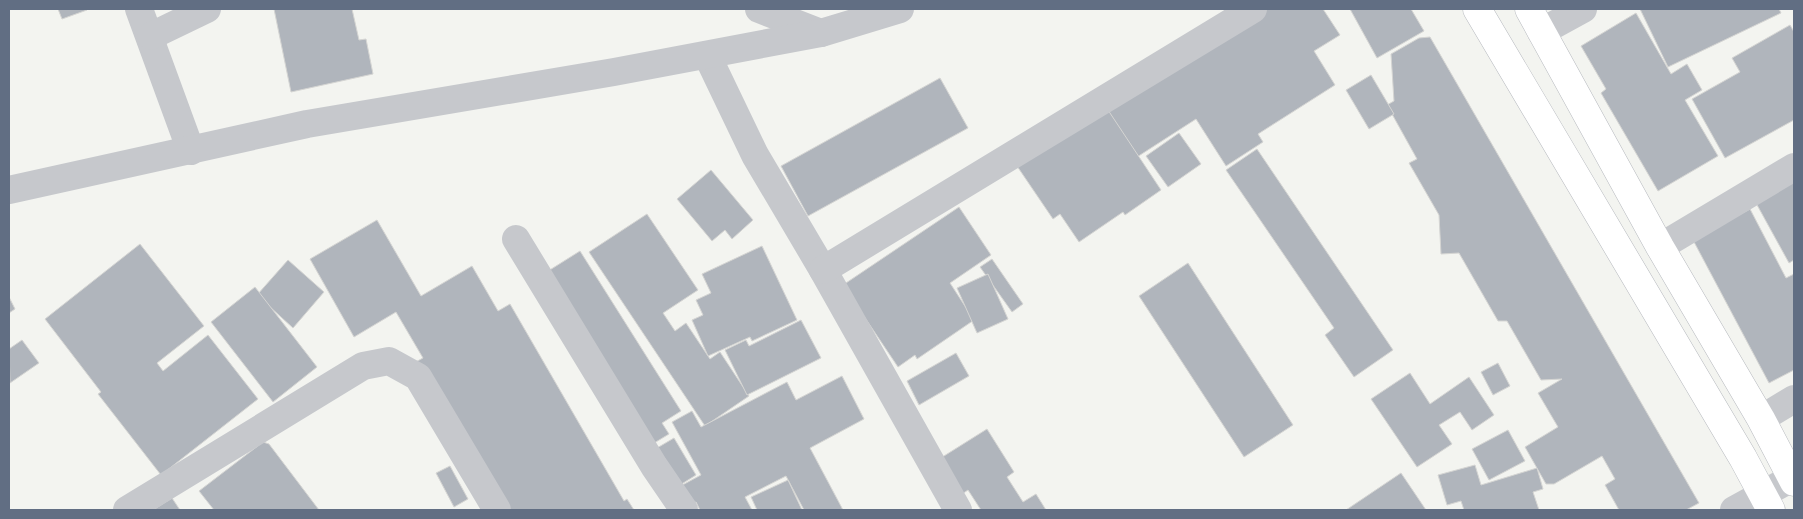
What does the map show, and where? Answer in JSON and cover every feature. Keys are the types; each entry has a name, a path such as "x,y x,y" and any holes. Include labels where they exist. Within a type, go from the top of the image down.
{"main road":[{"path":"1477,9 1744,458 1766,502"},
{"path":"1535,20 1660,248 1761,419 1793,480"}],"street":[{"path":"139,9 191,151"},
{"path":"150,36 207,9"},
{"path":"759,9 822,32"},
{"path":"9,190 307,124 707,55 822,32 900,9"},
{"path":"823,270 1253,9"},
{"path":"1535,20 1583,9"},
{"path":"707,55 755,155 823,270 958,510"},
{"path":"1660,248 1794,167"},
{"path":"516,239 654,466 684,510"},
{"path":"127,510 363,366 388,361 418,376 497,510"},
{"path":"1761,419 1794,399"},
{"path":"1734,510 1766,502 1793,480"}],"building":[{"path":"58,9 87,9 87,10 62,19"},
{"path":"274,9 352,9 359,40 366,39 373,74 291,92"},
{"path":"1265,9 1323,9 1340,35 1314,51 1335,85 1258,134 1263,142 1226,166 1196,119 1137,157 1107,109"},
{"path":"1350,9 1411,9 1424,31 1377,58"},
{"path":"1640,9 1779,9 1781,13 1668,67"},
{"path":"1636,13 1671,74 1687,64 1702,90 1685,100 1718,156 1658,191 1601,93 1606,89 1581,46"},
{"path":"1790,25 1794,32 1794,120 1725,158 1692,99 1740,72 1732,58"},
{"path":"1430,37 1699,503 1686,510 1619,510 1605,485 1615,479 1602,456 1554,484 1546,484 1525,447 1558,427 1538,393 1562,379 1541,380 1507,321 1498,321 1459,253 1441,254 1439,215 1409,163 1417,159 1387,105 1394,101 1391,54 1419,38"},
{"path":"1371,75 1394,114 1369,129 1346,90"},
{"path":"940,78 968,128 808,216 781,166"},
{"path":"1106,107 1161,190 1125,215 1123,212 1079,242 1060,214 1053,219 1017,166"},
{"path":"1179,133 1201,164 1168,187 1146,156"},
{"path":"1257,149 1393,350 1354,377 1325,335 1334,328 1226,170"},
{"path":"711,170 753,220 732,239 725,230 712,241 677,199"},
{"path":"1794,182 1794,260 1789,263 1756,203"},
{"path":"959,207 991,255 950,283 974,320 917,359 915,355 898,367 843,285"},
{"path":"1750,209 1786,278 1794,274 1794,370 1769,383 1693,240"},
{"path":"647,214 698,290 663,313 675,331 686,323 710,359 720,352 749,396 705,426 589,252"},
{"path":"377,220 421,296 472,266 498,311 510,304 624,501 627,499 634,510 508,510 403,369 423,358 396,312 354,337 310,259"},
{"path":"140,244 204,326 157,363 163,371 208,335 258,399 161,475 98,394 101,392 45,319"},
{"path":"762,246 797,320 752,341 750,337 708,356 692,320 703,315 696,300 711,293 702,274"},
{"path":"580,251 681,411 662,423 669,434 636,454 529,283"},
{"path":"992,259 1023,304 1012,312 980,267"},
{"path":"288,260 324,292 293,328 257,295"},
{"path":"1188,263 1293,425 1244,457 1139,296"},
{"path":"988,274 1008,319 977,333 957,288"},
{"path":"255,287 317,367 273,402 211,322"},
{"path":"9,297 15,309 9,313"},
{"path":"801,320 821,358 747,395 725,350 746,340 749,346"},
{"path":"22,340 39,363 10,383 9,349"},
{"path":"956,353 969,376 919,405 907,381"},
{"path":"1498,363 1510,386 1493,395 1481,372"},
{"path":"1410,373 1430,404 1469,377 1494,415 1472,430 1460,412 1439,425 1452,444 1417,467 1371,399"},
{"path":"842,376 864,419 810,448 843,510 804,510 786,476 745,497 752,510 700,510 696,502 685,507 675,489 701,475 672,422 692,411 701,427 787,382 796,400"},
{"path":"987,429 1014,472 1007,477 1023,502 1036,494 1046,510 981,510 968,490 959,496 936,461"},
{"path":"1508,430 1525,461 1489,480 1472,449"},
{"path":"674,438 696,475 680,485 657,448"},
{"path":"263,442 269,444 319,510 214,510 199,491"},
{"path":"1475,465 1481,485 1537,468 1543,489 1533,492 1539,510 1464,510 1461,501 1447,505 1438,475"},
{"path":"450,466 468,499 454,507 436,473"},
{"path":"1401,473 1426,510 1346,510"},
{"path":"788,480 802,510 757,510 751,497"},
{"path":"172,498 180,510 153,510"}]}
